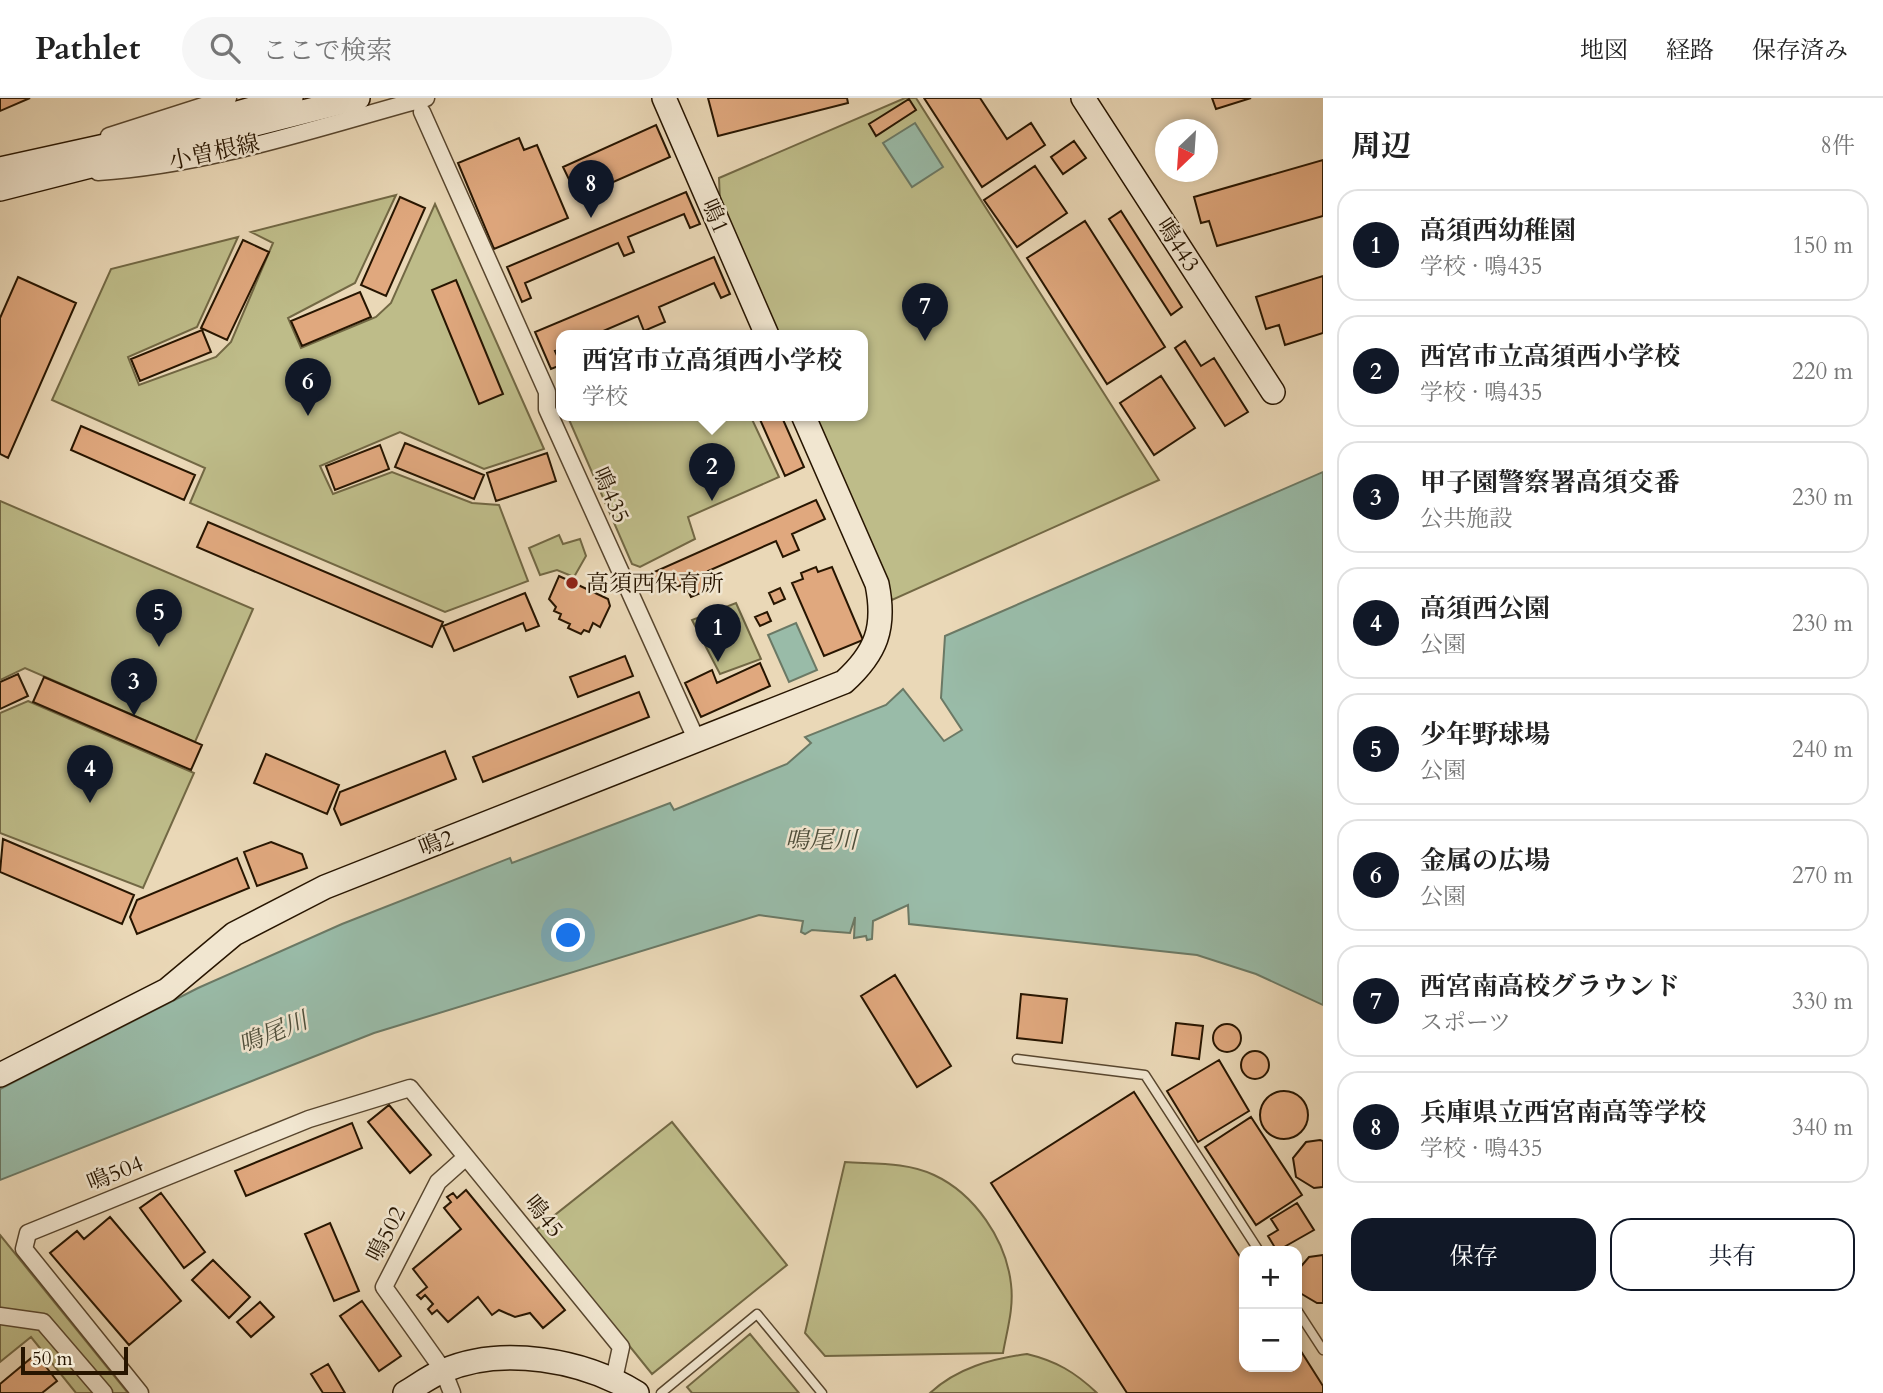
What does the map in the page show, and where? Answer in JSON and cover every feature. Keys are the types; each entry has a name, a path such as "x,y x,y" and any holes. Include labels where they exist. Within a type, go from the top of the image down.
{"street":[{"path":"0,169 173,131 291,98"},
{"path":"65,174 231,115 358,98"},
{"name":"鳴1","path":"664,98 765,330"},
{"name":"鳴443","path":"1083,98 1273,392"},
{"name":"小曽根線","path":"0,190 65,174 125,170 222,153 424,105"},
{"name":"鳴435","path":"424,105 547,392 547,409 697,741"},
{"name":"鳴2","path":"0,1075 167,990 234,934 325,887 844,682 866,662 878,636 882,608 877,584 806,421"},
{"name":"鳴45","path":"410,1088 621,1347 614,1379"},
{"name":"鳴504","path":"140,1393 24,1249 23,1240 28,1233 309,1119 410,1088"},
{"name":"鳴502","path":"443,1370 384,1287 438,1182 466,1157"},
{"path":"0,1317 43,1322 104,1393"},
{"path":"405,1393 443,1370 511,1358 575,1367 614,1379 637,1393"},
{"path":"443,1370 452,1393"}],"lane":[{"path":"1017,1059 1145,1075 1256,1246"},
{"path":"661,1393 757,1314 822,1393"},
{"path":"1302,1318 1323,1350"}],"shaded area":[{"path":"905,98 916,98 1159,480 892,600 815,421 868,421 868,330 776,330 720,201 719,178"},
{"path":"396,195 355,283 288,318 301,348 376,317 391,303 435,204 544,449 484,469 400,432 320,466 333,494 392,472 472,503 499,505 528,581 445,612 190,503 205,468 52,400 111,269 238,237 197,327 128,357 139,385 216,357 231,342 273,243 251,232"},
{"path":"570,421 753,421 779,477 688,517 695,539 640,567 632,564"},
{"path":"0,501 253,609 195,742 25,668 0,680"},
{"path":"559,535 563,544 580,539 586,556 574,577 557,570 540,575 529,548"},
{"path":"736,603 761,659 720,674 692,620"},
{"path":"28,701 194,773 143,888 0,833 0,713"},
{"path":"672,1122 787,1265 652,1374 536,1230"},
{"path":"845,1162 890,1164 924,1171 949,1183 975,1206 995,1235 1008,1267 1012,1302 1003,1353 825,1356 805,1333"},
{"path":"0,1235 128,1393 76,1393 31,1337 0,1362"},
{"path":"750,1334 799,1393 692,1393 687,1387"},
{"path":"1027,1354 1065,1368 1097,1393 930,1393 951,1377 975,1366"}],"water":[{"path":"915,123 943,167 912,187 883,143"},
{"name":"鳴尾川","path":"1323,472 1323,1005 1256,974 1197,955 909,924 908,905 873,921 872,939 867,940 866,936 854,938 855,917 850,933 812,930 805,934 801,932 803,921 759,915 374,1033 0,1180 0,1089 198,988 342,924 510,858 512,863 670,803 674,810 787,764 811,743 805,737 886,705 903,689 944,741 962,730 941,698 945,636"},
{"path":"796,623 817,670 789,682 768,635"}],"building":[{"path":"0,98 30,98 0,111"},
{"path":"708,98 847,98 848,103 718,136"},
{"path":"924,98 980,98 1007,139 1031,123 1045,145 982,187"},
{"path":"1212,98 1251,98 1216,109"},
{"path":"909,99 916,110 876,136 869,124"},
{"path":"656,125 670,157 595,190 597,195 588,199 586,194 578,198 563,167"},
{"path":"519,138 524,150 537,145 568,218 494,249 458,163"},
{"path":"1074,141 1086,158 1063,174 1051,157"},
{"path":"1323,160 1323,216 1217,246 1209,221 1201,223 1194,197"},
{"path":"1035,166 1067,213 1017,247 984,200"},
{"path":"686,192 700,224 690,228 684,214 628,237 634,252 624,256 618,243 525,283 531,298 522,302 507,267"},
{"path":"400,197 425,208 386,296 361,285"},
{"path":"1121,211 1182,307 1171,315 1109,219"},
{"path":"1085,221 1165,347 1107,384 1027,258"},
{"path":"243,240 269,252 227,340 201,328"},
{"path":"714,257 730,294 721,298 714,283 659,307 665,322 646,330 644,330 638,316 606,330 556,330 556,367 551,369 535,332"},
{"path":"1323,276 1323,333 1285,345 1279,325 1266,329 1256,297"},
{"path":"18,277 76,303 8,458 0,454 0,318"},
{"path":"456,280 503,394 479,404 432,290"},
{"path":"360,292 371,317 302,346 291,321"},
{"path":"202,330 211,352 140,381 131,359"},
{"path":"1185,341 1201,366 1214,358 1248,412 1225,426 1175,348"},
{"path":"1161,376 1195,428 1154,455 1120,403"},
{"path":"761,421 784,421 804,467 785,476"},
{"path":"81,426 195,475 184,500 71,450"},
{"path":"405,443 484,475 474,499 395,467"},
{"path":"380,445 389,469 335,490 326,466"},
{"path":"547,453 556,481 496,501 487,473"},
{"path":"816,500 825,519 792,534 799,550 783,557 776,541 708,571 709,574 702,577 708,590 691,597 685,584 660,592 652,573"},
{"path":"208,522 443,622 432,647 197,547"},
{"path":"816,567 818,572 832,567 863,640 824,656 792,583 803,579 801,573"},
{"path":"559,576 608,599 610,606 600,627 593,623 589,632 584,630 581,634 568,628 570,624 559,619 561,614 554,611 556,607 549,599"},
{"path":"780,588 785,599 774,604 769,593"},
{"path":"525,593 539,626 526,631 523,623 454,651 443,626"},
{"path":"767,612 771,621 760,626 755,617"},
{"path":"625,656 633,676 578,697 570,677"},
{"path":"760,663 770,686 701,717 685,683 712,670 717,683"},
{"path":"18,674 28,696 0,709 0,682"},
{"path":"44,677 202,745 191,770 33,702"},
{"path":"639,692 649,717 483,782 473,757"},
{"path":"445,751 456,779 341,825 334,809 340,792"},
{"path":"266,754 339,785 327,814 254,783"},
{"path":"3,839 134,895 122,924 0,872"},
{"path":"271,842 302,854 307,868 257,886 244,852"},
{"path":"237,858 249,888 137,934 130,917 137,900"},
{"path":"895,975 951,1066 917,1087 861,996"},
{"path":"1021,994 1067,999 1062,1043 1017,1038"},
{"path":"1176,1023 1203,1026 1199,1059 1172,1055"},
{"path":"1227,1024 1237,1028 1241,1038 1237,1048 1227,1052 1217,1048 1213,1038 1217,1028"},
{"path":"1255,1051 1265,1055 1269,1065 1265,1075 1255,1079 1245,1075 1241,1065 1245,1055"},
{"path":"1219,1060 1249,1111 1198,1142 1167,1091"},
{"path":"1284,1091 1301,1098 1308,1115 1301,1132 1284,1139 1267,1132 1260,1115 1267,1098"},
{"path":"1134,1092 1239,1255 1239,1372 1302,1372 1302,1353 1323,1386 1323,1393 1127,1393 991,1183"},
{"path":"389,1105 431,1155 410,1173 368,1122"},
{"path":"1251,1117 1302,1195 1256,1225 1205,1147"},
{"path":"352,1123 362,1148 246,1196 235,1171"},
{"path":"1323,1141 1323,1187 1314,1188 1296,1177 1293,1158 1306,1142"},
{"path":"466,1190 565,1310 543,1328 530,1313 515,1317 499,1310 492,1315 478,1297 448,1322 437,1310 432,1314 428,1309 433,1304 425,1295 421,1299 417,1295 427,1287 413,1269 461,1229 444,1208 451,1202 447,1197 453,1193 457,1198"},
{"path":"161,1193 205,1252 184,1268 140,1208"},
{"path":"1297,1203 1314,1230 1286,1246 1274,1246 1268,1236 1278,1230 1271,1219"},
{"path":"110,1217 181,1301 129,1345 50,1253 77,1231 84,1239"},
{"path":"330,1223 359,1291 334,1301 305,1234"},
{"path":"1323,1255 1323,1303 1317,1303 1302,1294 1302,1265 1309,1257"},
{"path":"213,1260 250,1297 229,1318 192,1280"},
{"path":"362,1301 401,1356 379,1371 340,1316"},
{"path":"260,1302 274,1317 251,1337 237,1322"},
{"path":"36,1354 57,1381 42,1393 0,1393 0,1384"},
{"path":"328,1364 345,1393 323,1393 311,1374"}],"place":[{"name":"兵庫県立西宮南高等学校","path":"591,218"},
{"name":"西宮南高校グラウンド","path":"925,341"},
{"name":"金属の広場","path":"308,416"},
{"name":"西宮市立高須西小学校","path":"712,501"},
{"name":"高須西保育所","path":"572,583"},
{"name":"少年野球場","path":"159,647"},
{"name":"高須西幼稚園","path":"718,662"},
{"name":"甲子園警察署高須交番","path":"134,716"},
{"name":"高須西公園","path":"90,803"}]}
